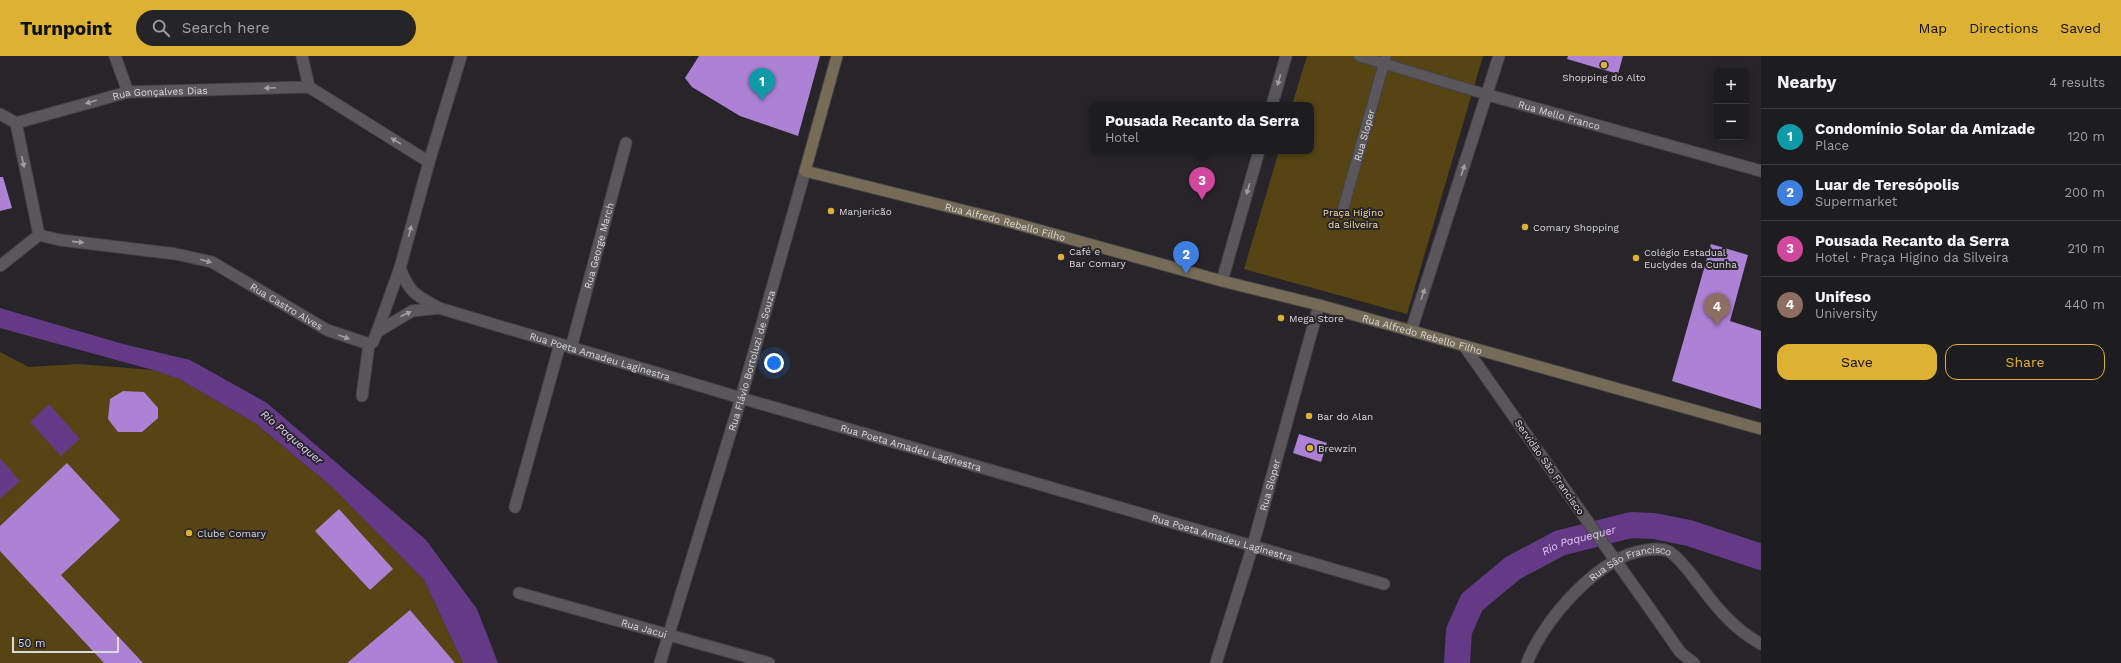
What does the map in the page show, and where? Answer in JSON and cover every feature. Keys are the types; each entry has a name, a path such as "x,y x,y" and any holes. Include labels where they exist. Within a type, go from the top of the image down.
{"main road":[{"name":"Rua Flávio Bortoluzi de Souza","path":"805,171 837,56"},
{"name":"Rua Alfredo Rebello Filho","path":"805,171 998,219 1222,281 1319,305 1464,347 1761,429"}],"street":[{"path":"115,56 128,92"},
{"path":"302,56 309,87 428,162"},
{"path":"362,396 369,344 373,342 400,268 428,162 461,56"},
{"path":"1273,102 1286,56"},
{"name":"Rua Mello Franco","path":"1358,56 1385,59 1488,95 1761,171"},
{"path":"1411,331 1488,95 1499,56"},
{"name":"Rua Sloper","path":"1342,213 1385,59"},
{"name":"Rua Gonçalves Dias","path":"16,124 128,92 309,87"},
{"path":"0,114 16,124 39,236 0,266"},
{"name":"Rua George March","path":"571,348 626,143"},
{"path":"1222,281 1258,154"},
{"name":"Rua Flávio Bortoluzi de Souza","path":"660,663 741,398 805,171"},
{"name":"Rua Castro Alves","path":"39,236 60,240 176,254 212,262 327,330 369,344"},
{"name":"Rua Poeta Amadeu Laginestra","path":"400,268 408,288 417,296 439,308 741,398 1384,584"},
{"name":"Rua Sloper","path":"1216,663 1253,545 1319,305"},
{"name":"Rua Poeta Amadeu Laginestra","path":"377,332 397,319 412,312 439,308"},
{"path":"515,507 560,344"},
{"name":"Servidão São Francisco","path":"1464,347 1680,652 1694,663"},
{"name":"Rua São Francisco","path":"1527,663 1539,637 1556,613 1575,592 1622,556 1633,551 1656,548 1668,551 1681,561 1723,615 1745,635 1761,644"},
{"name":"Rua Jacuí","path":"519,593 770,663"}],"green space":[{"name":"Praça Higino da Silveira","path":"1307,56 1483,56 1407,314 1244,269 1278,154 1314,154 1314,102 1293,102"},
{"name":"Clube Comary","path":"0,352 29,367 78,364 153,370 179,379 255,423 331,486 424,580 463,663 0,663"}],"water":[{"path":"0,308 123,344 190,360 267,403 426,540 477,609 498,663 463,663 424,580 331,486 255,423 179,379 153,370 0,328"},
{"path":"49,404 80,439 61,456 30,422"},
{"path":"0,458 20,481 0,499"}],"building":[{"path":"699,56 820,56 798,136 740,116 692,87 685,78"},
{"name":"Shopping do Alto","path":"1568,56 1623,56 1618,74 1567,59"},
{"path":"0,177 3,177 12,208 0,211"},
{"path":"1711,244 1748,255 1730,321 1761,331 1761,409 1672,381"},
{"path":"123,391 144,392 158,408 158,418 142,432 118,432 108,419 110,399"},
{"name":"Brewzin","path":"1299,434 1327,443 1321,462 1293,453"},
{"path":"67,463 120,520 61,575 143,663 104,663 0,551 0,526"},
{"path":"339,509 393,569 370,590 315,531"},
{"path":"410,610 455,663 347,663"}],"waterway":[{"name":"Rio Paquequer","path":"1457,663 1459,631 1472,602 1513,568 1560,543 1631,525 1654,526 1689,533 1761,557"}],"place":[{"name":"Shopping do Alto","path":"1604,65"},
{"name":"Condomínio Solar da Amizade","path":"762,101"},
{"name":"Pousada Recanto da Serra","path":"1202,200"},
{"name":"Manjericão","path":"831,211"},
{"name":"Comary Shopping","path":"1525,227"},
{"name":"Café e Bar Comary","path":"1061,257"},
{"name":"Colégio Estadual Euclydes da Cunha","path":"1636,258"},
{"name":"Luar de Teresópolis","path":"1186,274"},
{"name":"Mega Store","path":"1281,318"},
{"name":"Unifeso","path":"1717,326"},
{"name":"Bar do Alan","path":"1309,416"},
{"name":"Brewzin","path":"1310,448"},
{"name":"Clube Comary","path":"189,533"}]}
